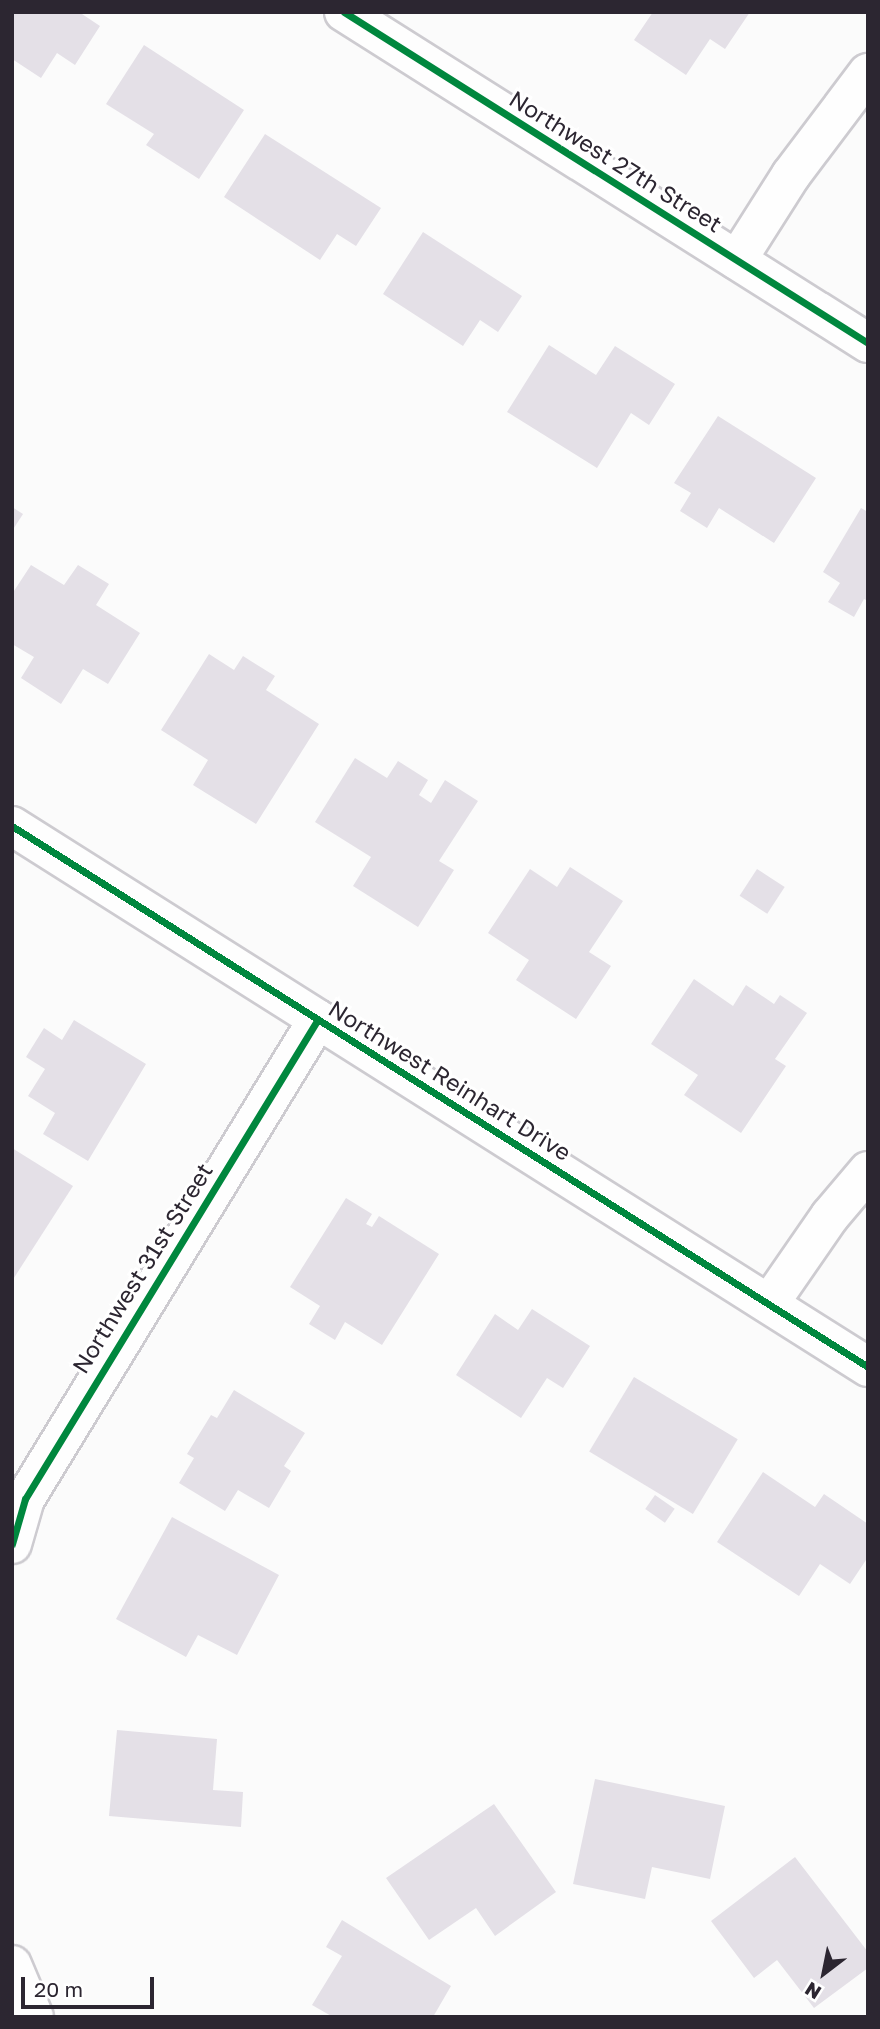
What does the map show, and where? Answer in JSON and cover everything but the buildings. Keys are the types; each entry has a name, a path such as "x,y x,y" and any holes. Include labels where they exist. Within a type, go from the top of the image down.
{"street":[{"name":"Northwest 27th Street","path":"344,12 868,343"},
{"path":"737,260 791,175 868,73"},
{"name":"Northwest Reinhart Drive","path":"12,826 868,1367"},
{"name":"Northwest 31st Street","path":"12,1544 24,1499 318,1019"},
{"path":"769,1304 830,1216 868,1171"},
{"path":"12,1965 34,2017"}],"cycle path":[{"path":"344,12 868,343"},
{"path":"12,826 868,1367"},
{"path":"12,1544 25,1499 318,1019"}]}
